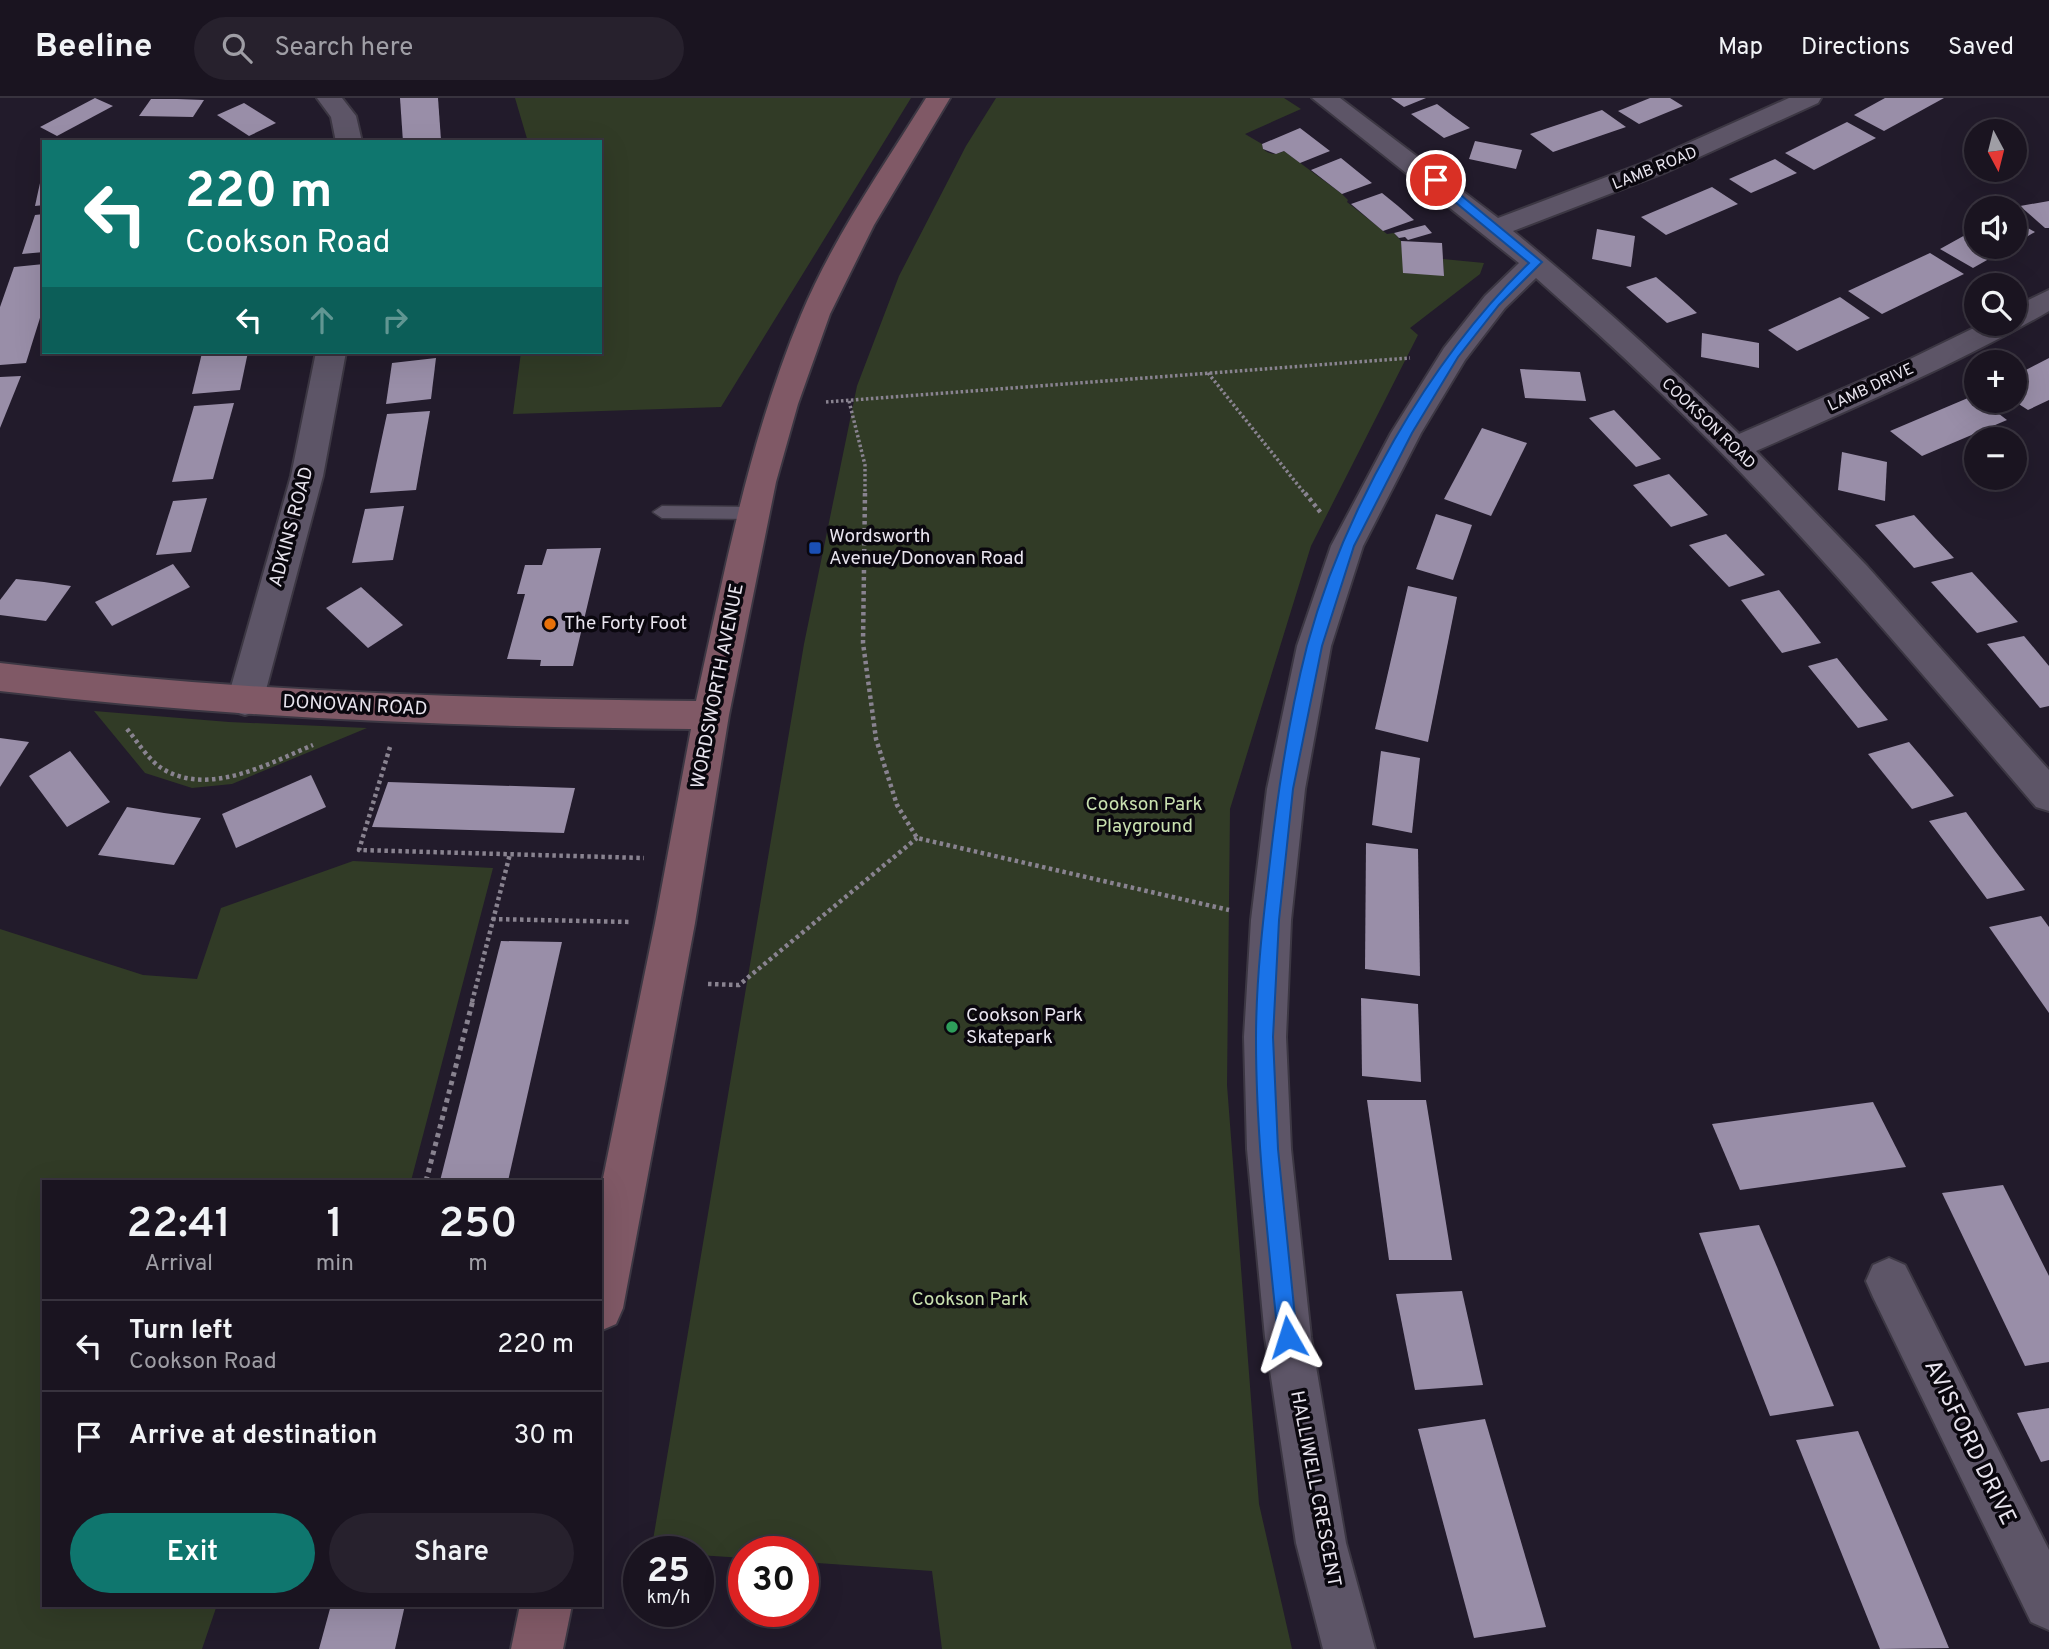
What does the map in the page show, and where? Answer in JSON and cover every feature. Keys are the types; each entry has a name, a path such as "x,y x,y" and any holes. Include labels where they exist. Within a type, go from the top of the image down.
{"street":[{"path":"329,98 343,116 349,140"},
{"name":"WORDSWORTH AVENUE","path":"602,1298 675,923 711,715 753,513 783,404 816,314 860,225 938,98"},
{"name":"COOKSON ROAD","path":"1324,98 1395,149 1536,262 1735,448 1885,607 2049,796"},
{"name":"LAMB ROAD","path":"1496,228 1621,183 1729,138 1809,98"},
{"name":"HALLIWELL CRESCENT","path":"1349,1649 1321,1543 1288,1337 1269,1149 1265,1037 1271,920 1286,789 1314,646 1348,546 1406,433 1454,355 1495,302 1536,262"},
{"path":"2027,312 2049,299"},
{"name":"LAMB DRIVE","path":"1735,448 1899,376 1981,336"},
{"name":"ADKINS ROAD","path":"245,701 307,476 331,354"},
{"name":"DONOVAN ROAD","path":"0,677 102,690 245,701 542,714 711,715"},
{"name":"AVISFORD DRIVE","path":"1889,1281 2049,1604"},
{"path":"537,1649 545,1607"}],"lane":[{"path":"662,512 753,513"}],"path":[{"path":"783,404 1454,355"},
{"path":"1208,372 1348,546"},
{"path":"849,401 865,465 863,643 876,739 897,805 917,838 1271,920"},
{"path":"102,690 121,723 164,770 197,780 233,777 316,743"},
{"path":"402,709 359,850 685,859"},
{"path":"662,983 739,985 917,838"},
{"path":"426,1180 510,854"},
{"path":"492,919 675,923"}],"green space":[{"path":"515,98 911,98 721,407 513,414 521,354 602,354 602,140 527,140"},
{"name":"Cookson Park","path":"996,98 1284,98 1301,109 1245,134 1262,144 1263,149 1268,152 1276,154 1284,151 1342,194 1347,202 1387,234 1394,233 1401,241 1404,273 1444,275 1443,259 1484,263 1480,274 1410,328 1418,335 1311,546 1230,809 1227,1085 1259,1504 1292,1649 942,1649 932,1571 819,1563 819,1536 728,1536 728,1557 714,1556 714,1536 654,1536 804,644 857,386 899,276 966,146"},
{"path":"94,711 229,722 367,728 232,784 192,788 145,773"},
{"path":"353,861 493,868 411,1180 42,1180 42,1607 216,1607 202,1649 0,1649 0,929 143,975 197,979 221,908"}],"building":[{"path":"95,98 113,106 57,136 40,127"},
{"path":"400,98 438,98 441,140 403,140"},
{"path":"1391,98 1426,98 1404,107"},
{"path":"1650,98 1670,98 1683,106 1639,124 1618,111"},
{"path":"1885,98 1944,98 1884,131 1854,115"},
{"path":"151,99 204,100 193,117 139,116"},
{"path":"244,103 276,123 249,136 217,115"},
{"path":"1437,104 1470,128 1444,138 1411,114"},
{"path":"1602,110 1626,127 1553,152 1530,134"},
{"path":"1847,122 1876,138 1814,170 1785,153"},
{"path":"1300,128 1330,151 1300,163 1284,151 1276,154 1263,149 1262,144"},
{"path":"1475,141 1522,150 1516,169 1469,159"},
{"path":"1341,158 1372,183 1342,194 1311,170"},
{"path":"1775,159 1797,173 1751,193 1729,179"},
{"path":"42,174 42,205 35,206"},
{"path":"1712,187 1738,204 1666,235 1641,217"},
{"path":"1382,193 1414,220 1383,231 1351,204"},
{"path":"2049,201 2049,228 2045,228 2027,212 2027,205"},
{"path":"42,214 42,252 22,254 35,215"},
{"path":"1425,225 1432,233 1408,240 1405,237 1399,238 1394,233"},
{"path":"2027,227 2035,232 2027,237"},
{"path":"1597,229 1635,236 1631,267 1592,259"},
{"path":"1964,236 1964,259 1989,259 1973,268 1940,249"},
{"path":"1401,241 1442,243 1444,276 1403,273"},
{"path":"1930,253 1964,274 1882,314 1848,291"},
{"path":"42,264 42,311 26,363 0,365 0,307 14,267"},
{"path":"1656,277 1697,313 1667,323 1626,287"},
{"path":"1840,297 1870,318 1797,351 1768,330"},
{"path":"1702,333 1759,343 1759,368 1701,357"},
{"path":"202,354 248,354 240,390 192,394"},
{"path":"436,358 431,399 386,404 392,363"},
{"path":"2049,358 2049,400 2028,410 2027,409 2027,369"},
{"path":"1520,369 1580,372 1586,401 1525,398"},
{"path":"21,376 0,428 0,377"},
{"path":"1964,400 1964,413 1998,413 2007,420 1990,427 1964,427 1964,438 1922,456 1890,431"},
{"path":"234,403 213,479 172,482 194,406"},
{"path":"1614,410 1661,459 1636,467 1589,418"},
{"path":"430,411 416,490 370,493 387,414"},
{"path":"1482,428 1527,443 1491,516 1444,499"},
{"path":"1842,452 1887,462 1885,501 1838,490"},
{"path":"1669,474 1708,515 1671,527 1633,485"},
{"path":"207,498 191,552 156,555 173,501"},
{"path":"404,506 393,560 352,563 365,509"},
{"path":"1436,514 1472,525 1453,580 1416,569"},
{"path":"1914,515 1954,558 1914,568 1875,525"},
{"path":"1726,534 1765,575 1729,587 1689,545"},
{"name":"The Forty Foot","path":"601,548 573,666 540,666 541,660 507,659 525,594 517,594 525,565 542,565 547,549"},
{"path":"173,564 190,587 112,626 95,602"},
{"path":"1972,572 2018,622 1977,633 1931,582"},
{"path":"16,579 71,586 46,621 0,615 0,600"},
{"path":"1408,586 1457,597 1428,742 1375,729"},
{"path":"361,587 403,625 368,648 326,608"},
{"path":"1779,590 1821,643 1782,653 1741,600"},
{"path":"2024,636 2049,666 2049,706 2040,708 1987,644"},
{"path":"1837,658 1888,720 1858,728 1808,666"},
{"path":"0,738 29,742 0,787"},
{"path":"1909,742 1954,796 1912,809 1868,754"},
{"path":"70,751 110,802 67,827 29,776"},
{"path":"1381,751 1420,758 1412,833 1372,825"},
{"path":"311,775 326,807 236,848 222,814"},
{"path":"388,782 575,788 564,833 372,827"},
{"path":"127,807 201,818 174,865 98,855"},
{"path":"1966,812 2025,890 1987,899 1929,821"},
{"path":"1366,843 1418,849 1420,976 1365,969"},
{"path":"2041,916 2049,927 2049,1013 1989,927"},
{"path":"501,941 562,942 508,1180 440,1180"},
{"path":"1361,998 1418,1004 1421,1082 1362,1076"},
{"path":"1367,1100 1426,1100 1452,1260 1389,1260"},
{"path":"1873,1102 1906,1167 1740,1190 1712,1124"},
{"path":"2003,1185 2049,1276 2049,1362 2025,1366 1942,1193"},
{"path":"1759,1225 1834,1406 1770,1416 1699,1233"},
{"path":"1462,1291 1483,1385 1415,1390 1396,1294"},
{"path":"2049,1408 2049,1460 2041,1462 2017,1413"},
{"path":"1485,1419 1546,1627 1474,1638 1418,1429"},
{"path":"1858,1431 1949,1648 1880,1649 1796,1440"},
{"path":"330,1607 405,1607 395,1649 319,1649"}],"place":[{"name":"Wordsworth Avenue/Donovan Road","path":"815,548"},
{"name":"The Forty Foot","path":"550,624"},
{"name":"Cookson Park Skatepark","path":"952,1027"}],"route":[{"path":"1288,1337 1269,1149 1265,1037 1271,920 1286,789 1314,646 1348,546 1406,433 1454,355 1495,302 1536,262 1436,180"}],"park label":[{"name":"Cookson Park Playground","path":"1144,816"}]}
